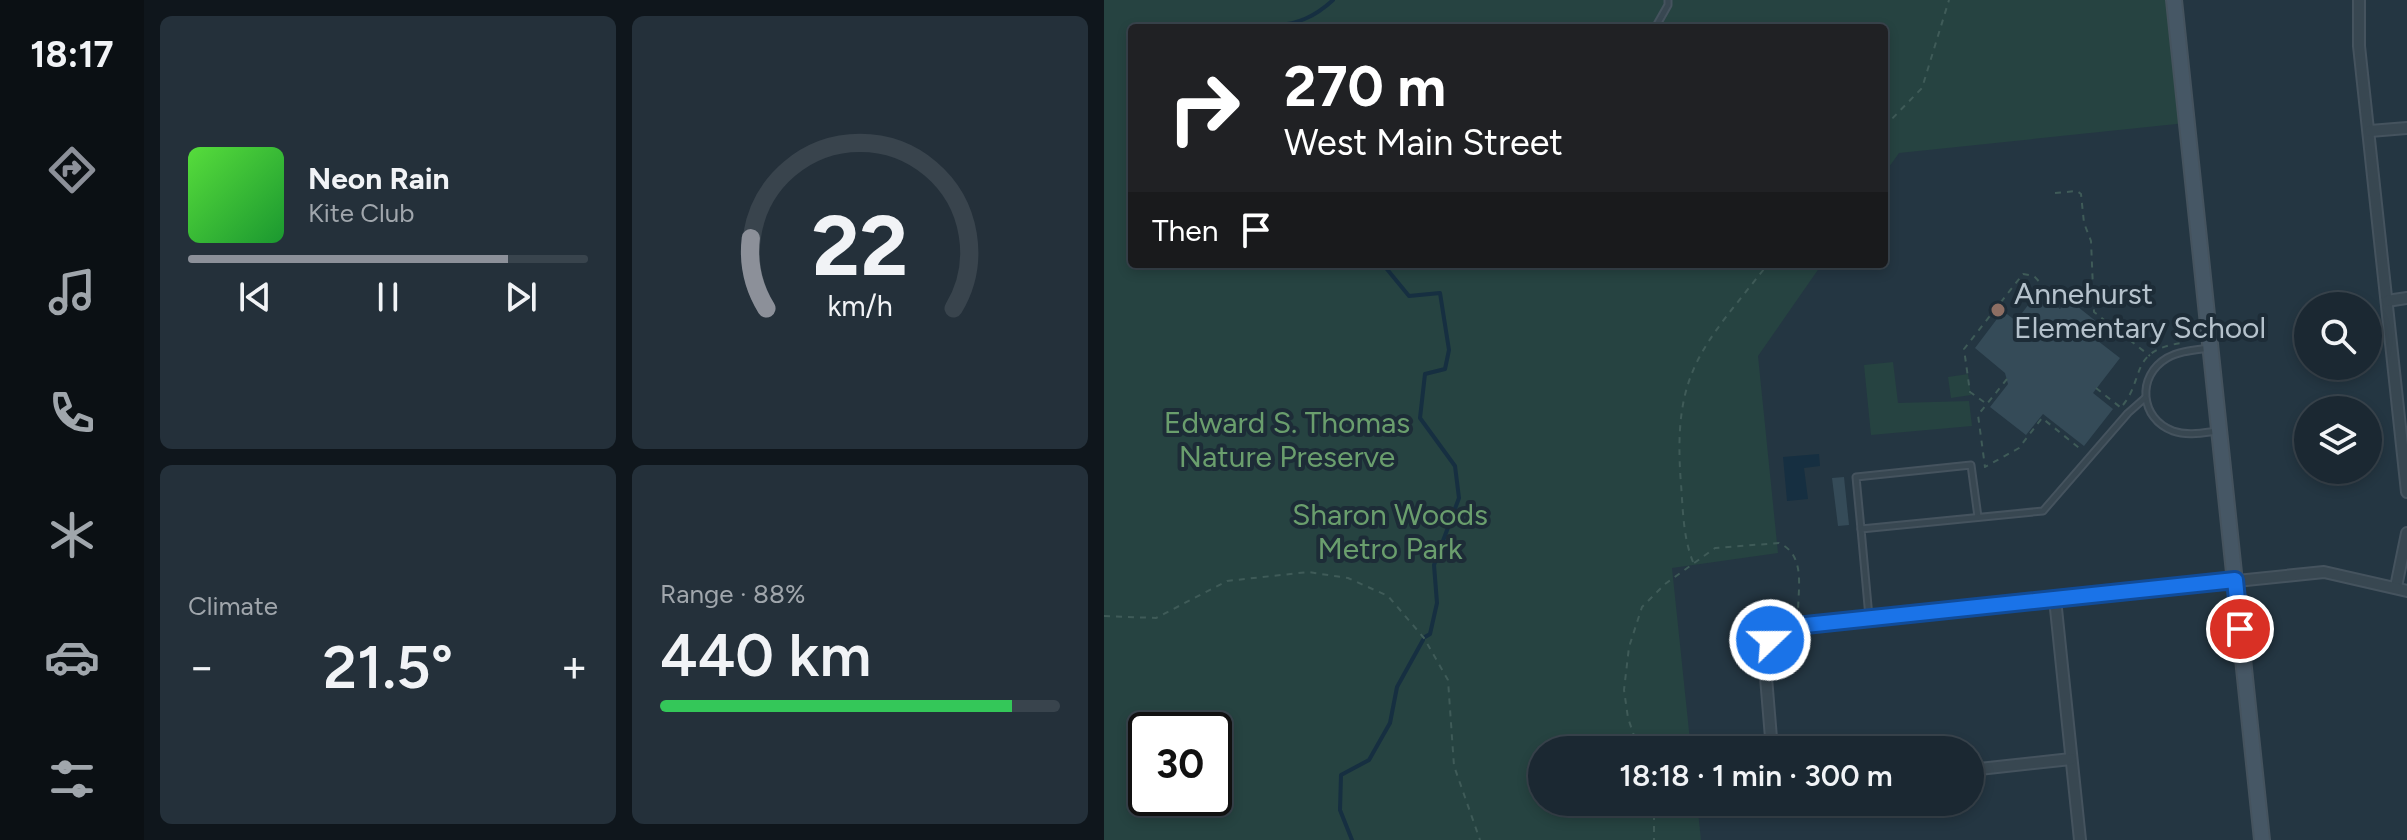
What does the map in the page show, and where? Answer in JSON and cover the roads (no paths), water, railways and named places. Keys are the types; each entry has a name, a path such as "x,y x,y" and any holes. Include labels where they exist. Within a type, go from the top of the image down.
{"main road":[{"path":"2174,0 2262,840"}],"street":[{"path":"2359,0 2359,46 2406,459 2407,492"},
{"path":"2370,131 2407,128"},
{"path":"2387,301 2407,298"},
{"path":"1770,736 1764,653 1770,640 1796,626 2324,572 2402,589 2407,533"},
{"path":"2055,599 2080,840"},
{"path":"1984,768 2071,759"}],"lane":[{"path":"1657,24 1668,0"},
{"path":"2210,348 2169,356 2156,366 2146,380 2145,398 2151,415 2176,432 2219,431"},
{"path":"1861,529 2043,511 2129,412 2145,398"},
{"path":"1870,619 1856,477 1971,465 1978,517"}],"water":[{"path":"1819,454 1820,466 1804,468 1808,499 1787,501 1783,457"}],"waterway":[{"path":"1289,24 1305,19 1333,0"},
{"path":"1272,24 1281,24"},
{"path":"1281,24 1289,24"},
{"path":"1386,268 1409,296 1440,293 1449,350 1445,369 1425,374 1420,418 1455,466 1459,498 1434,565 1437,603 1430,634 1425,637"},
{"path":"1352,840 1340,810 1341,775 1369,760 1390,723 1397,687 1423,640"}],"place":[{"name":"Annehurst Elementary School","path":"1998,310"}],"park label":[{"name":"Edward S. Thomas Nature Preserve","path":"1287,439"},
{"name":"Sharon Woods Metro Park","path":"1390,531"}]}
